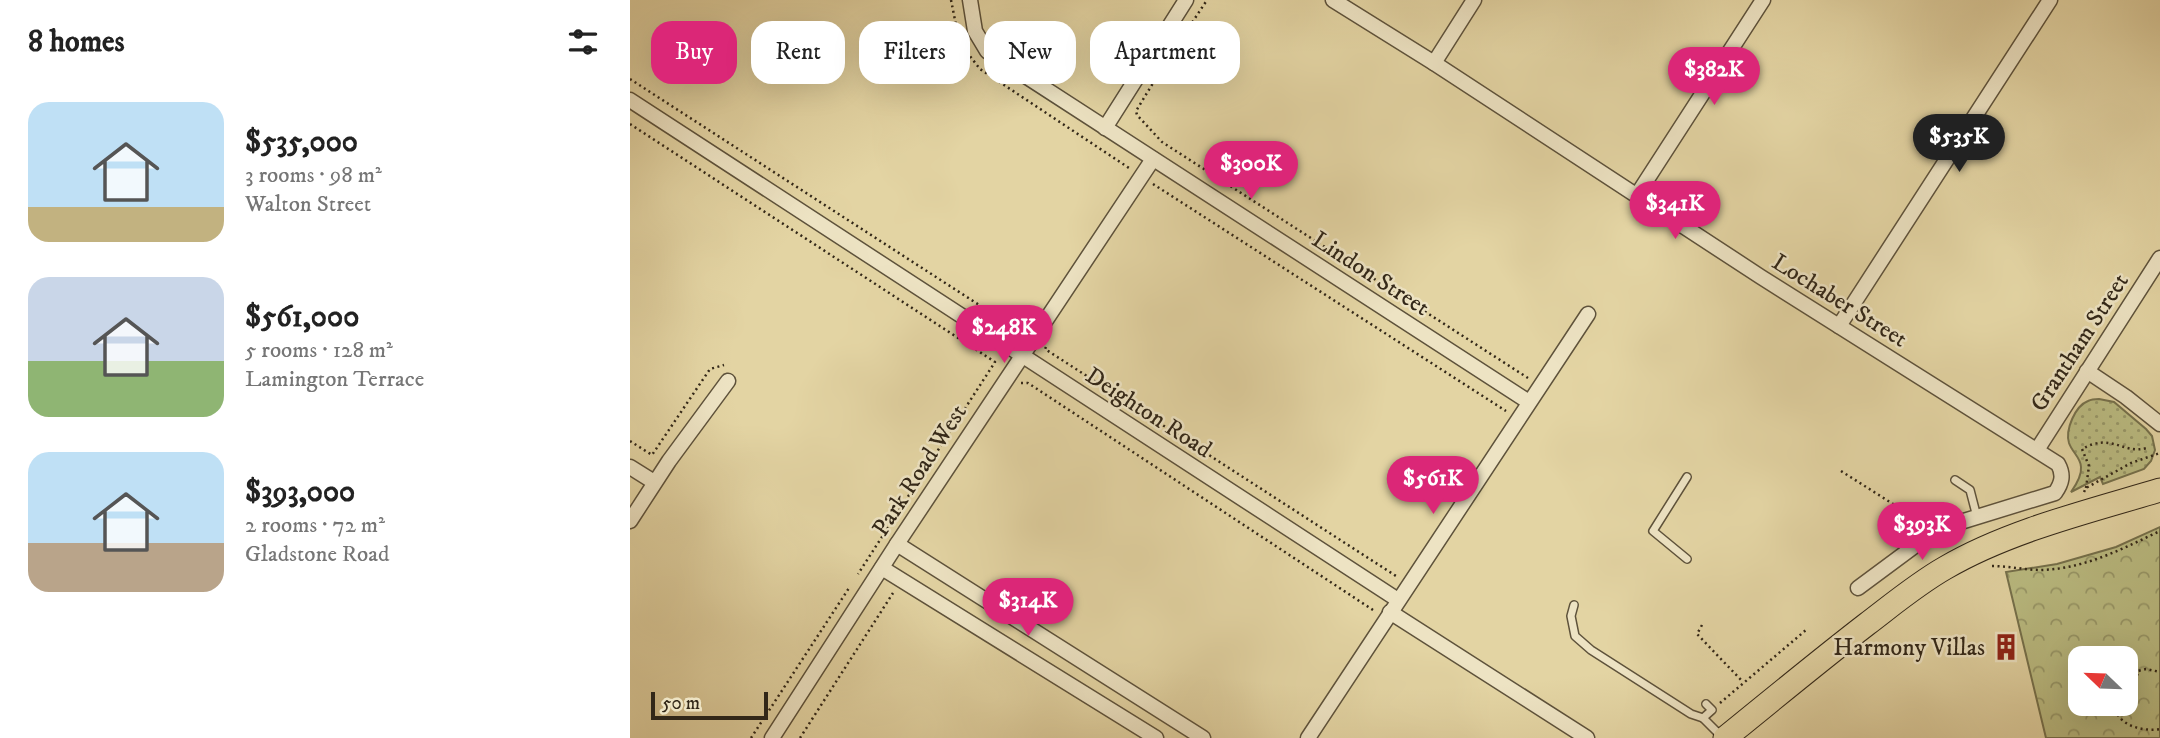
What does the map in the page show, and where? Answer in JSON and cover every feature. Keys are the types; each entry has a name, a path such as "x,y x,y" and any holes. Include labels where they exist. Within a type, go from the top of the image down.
{"main road":[{"path":"1724,738 1819,661 1944,568 1987,547 2076,515 2160,490"}],"street":[{"name":"Lindon Street","path":"970,0 975,31 987,51 1530,402"},
{"path":"1105,128 1186,0"},
{"name":"Lochaber Street","path":"1333,0 2058,464 2062,476 2054,493 1978,517"},
{"path":"1434,63 1474,0"},
{"path":"1637,195 1763,0"},
{"path":"1839,326 2050,0"},
{"name":"Deighton Road","path":"630,100 1021,356 1388,608 1587,738"},
{"name":"Park Road West","path":"772,738 897,544 1153,159"},
{"name":"Grantham Street","path":"2037,450 2160,258"},
{"path":"1308,738 1388,608 1588,314"},
{"path":"2087,371 2115,389 2160,425"},
{"path":"630,521 654,482 728,381"},
{"path":"630,467 654,482"},
{"path":"1858,588 1916,545 1954,524 1978,517"},
{"path":"897,544 1203,738"},
{"path":"882,568 1156,738"}],"lane":[{"path":"1687,477 1653,531 1687,559"},
{"path":"1955,481 1969,490 1978,517"},
{"path":"1574,605 1571,616 1575,635 1591,650 1691,714 1703,718 1724,738"},
{"path":"1703,718 1709,707"}],"path":[{"path":"951,0 958,35 965,51 980,69 1129,168 1122,178"},
{"path":"1207,0 1136,111 1137,115 1162,142 1528,378"},
{"path":"630,79 1022,333 1025,324"},
{"path":"630,124 995,362 858,574"},
{"path":"1148,191 1153,184 1161,187 1506,411"},
{"path":"1052,338 1045,349 1399,578"},
{"path":"630,441 652,455 710,369 724,365"},
{"path":"1021,383 1028,383 1388,608"},
{"path":"2076,515 2086,488 2089,466 2082,449 2091,444 2111,442 2138,450 2147,448"},
{"path":"2086,488 2131,463 2160,453"},
{"path":"1841,471 1938,532"},
{"path":"2004,566 2040,570 2076,566 2118,551 2160,531"},
{"path":"800,738 899,584"},
{"path":"751,738 851,585"},
{"path":"1702,625 1697,634 1743,682"},
{"path":"1709,707 1806,630"},
{"path":"2138,671 2146,669 2160,672"},
{"path":"2119,716 2129,725 2160,729"}],"green space":[{"path":"2099,399 2114,402 2146,429 2152,436 2155,450 2144,469 2103,484 2100,477 2071,492 2078,480 2081,464 2069,443 2070,425 2083,404"},
{"path":"2160,527 2160,738 2046,738 2006,572 2057,564 2116,547"}],"place":[{"name":"Harmony Villas","path":"2006,647"}]}
